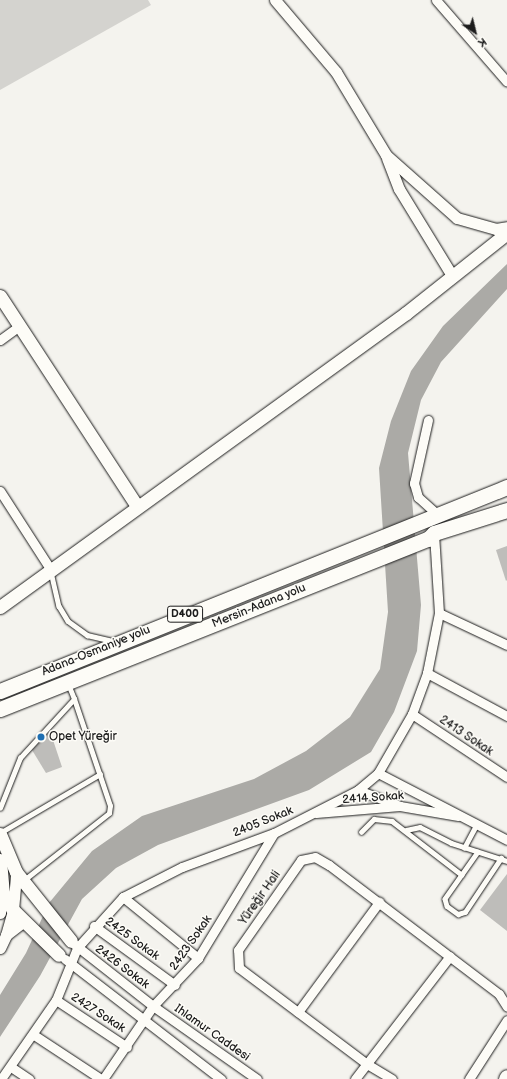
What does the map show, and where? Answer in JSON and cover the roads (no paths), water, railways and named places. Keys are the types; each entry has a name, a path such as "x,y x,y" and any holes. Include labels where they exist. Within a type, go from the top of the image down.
{"highway":[{"name":"D400","path":"436,513 507,487"},
{"name":"D400","path":"431,536 504,512"},
{"name":"Adana-Osmaniye yolu","path":"2,689 436,513"},
{"name":"Mersin-Adana yolu","path":"0,709 431,536"}],"main road":[{"path":"0,607 453,277 507,234"},
{"path":"0,296 137,506"},
{"path":"0,834 20,877 40,905 74,944"},
{"path":"0,860 4,877 3,893 13,910 64,959"},
{"path":"4,877 20,877"}],"street":[{"path":"275,0 336,72 386,155 399,189 453,277"},
{"path":"436,0 507,82"},
{"path":"386,155 457,218 496,229 507,226"},
{"path":"0,340 19,326"},
{"path":"428,420 414,483 418,497 436,513"},
{"path":"0,491 51,570"},
{"name":"2405 Sokak","path":"1,1079 34,1035 56,1000 64,959 74,944 123,897 182,866 274,833 358,790 378,773 412,714 427,673 439,613 431,536"},
{"path":"439,613 507,646"},
{"path":"427,673 507,716"},
{"name":"2413 Sokak","path":"412,714 507,777"},
{"name":"2414 Sokak","path":"378,773 458,816 507,840"},
{"path":"358,790 400,806"},
{"name":"2414 Sokak","path":"313,814 400,806 458,816"},
{"name":"2423 Sokak","path":"105,1077 146,1021 153,1006 175,985 198,958 274,833"},
{"name":"Yüreğir Hali","path":"392,1079 367,1064 239,968 236,960 238,950 301,860 315,857 379,902 499,994 507,1007"},
{"path":"0,948 6,935 20,877"},
{"path":"0,913 3,893"},
{"path":"123,897 198,958"},
{"path":"298,1012 379,902"},
{"path":"6,935 27,923"},
{"name":"2425 Sokak","path":"94,926 175,985"},
{"name":"2426 Sokak","path":"74,944 153,1006"},
{"path":"355,1079 450,956"},
{"path":"64,959 221,1079"},
{"name":"2427 Sokak","path":"56,1000 127,1047"},
{"name":"Ihlamur Caddesi","path":"153,1006 258,1079"},
{"path":"469,1079 507,1020"},
{"path":"34,1035 105,1077 118,1079"},
{"path":"11,1067 29,1079"}],"lane":[{"path":"51,570 60,606 68,621 87,635 117,642"},
{"path":"20,877 109,814 110,806 68,682"},
{"path":"0,808 20,758 74,700"},
{"path":"0,834 100,774"},
{"path":"361,832 369,822 379,819 406,830 462,875"},
{"path":"464,848 476,825"},
{"path":"406,830 420,827 464,848 507,861"},
{"path":"478,852 445,902 460,914 501,858"}],"place":[{"name":"Opet Yüreğir","path":"41,737"}]}
